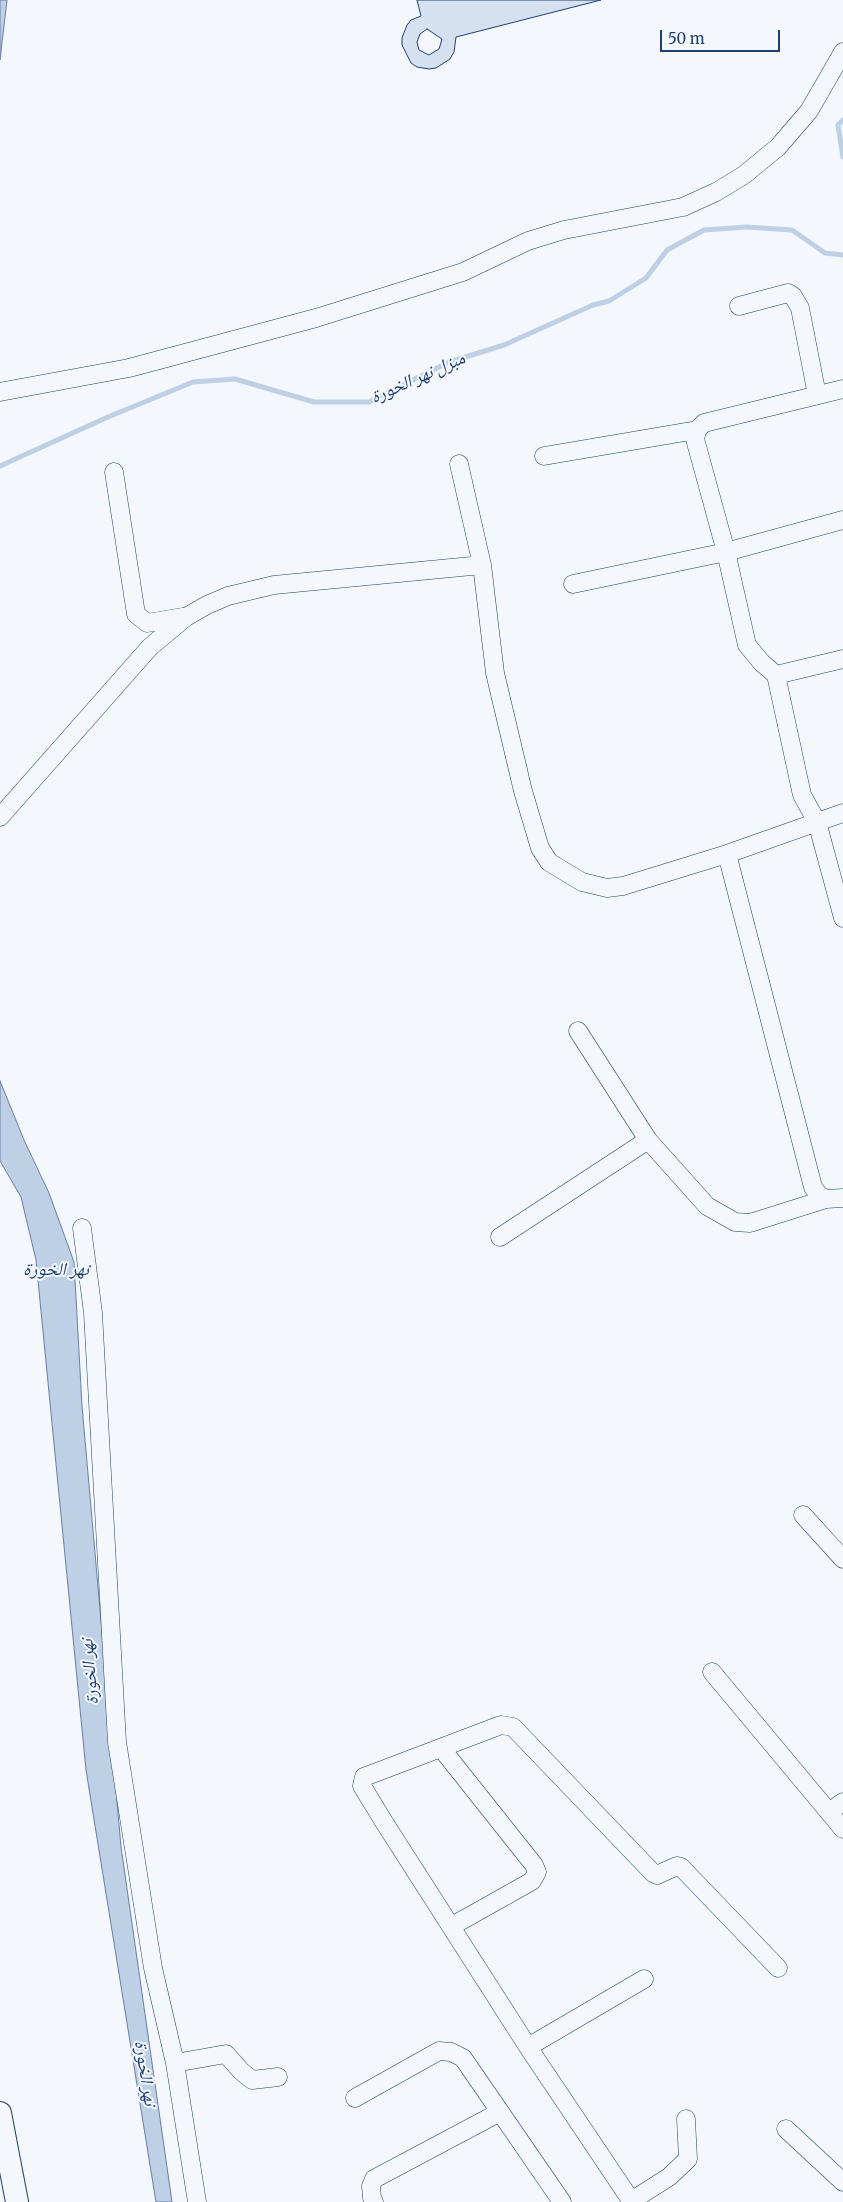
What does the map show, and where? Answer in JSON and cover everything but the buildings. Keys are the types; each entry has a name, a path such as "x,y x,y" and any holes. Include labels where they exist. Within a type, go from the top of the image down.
{"main road":[{"path":"0,2113 17,2202"}],"street":[{"path":"0,392 129,368 316,318 463,272 528,241 564,230 683,207 716,192 744,175 778,147 809,111 843,52"},
{"path":"739,306 788,293 793,296 800,308 817,395"},
{"path":"843,389 704,423 697,430 694,439 726,552 747,645 762,663 776,674 802,795 817,822 843,918"},
{"path":"544,456 697,430"},
{"path":"459,464 482,565 495,673 523,791 540,848 549,862 582,882 607,888 623,886 727,854 843,813"},
{"path":"114,472 136,614 146,623 186,617"},
{"path":"573,584 726,552 843,520"},
{"path":"0,817 150,647 186,617 228,596 274,585 482,565"},
{"path":"776,674 843,659"},
{"path":"727,854 813,1187 819,1196 835,1198"},
{"path":"578,1031 648,1140 707,1206 735,1222 750,1223 835,1198"},
{"path":"500,1237 648,1140"},
{"path":"82,1228 93,1313 117,1742 153,1968 175,2063 197,2202"},
{"path":"803,1515 843,1560"},
{"path":"712,1672 836,1807 843,1829"},
{"path":"686,2120 688,2159 669,2177 632,2201 528,2046 361,1782 368,1775 501,1725 513,1728 653,1873 657,1875 677,1866 681,1867 778,1968"},
{"path":"441,1748 534,1865 536,1872 532,1881 452,1926"},
{"path":"528,2046 644,1979"},
{"path":"355,2098 426,2056 438,2051 452,2052 463,2058 562,2202"},
{"path":"175,2063 226,2054 241,2072 252,2080 278,2077"},
{"path":"374,2202 371,2186 374,2180 500,2112"},
{"path":"786,2129 843,2182"}],"water":[{"path":"0,0 7,0 0,60"},
{"name":"نهر الخورة","path":"0,1081 24,1140 49,1193 74,1262 82,1406 121,1847 172,2202 156,2202 86,1770 36,1260 21,1197 0,1161"}],"waterway":[{"name":"مبزل نهر الخورة","path":"843,120 838,125 843,157"},
{"name":"مبزل نهر الخورة","path":"0,466 108,417 193,382 235,379 314,402 369,402 449,362 504,345 593,305 609,301 646,278 667,250 704,230 747,227 792,230 825,253 843,255"}]}
